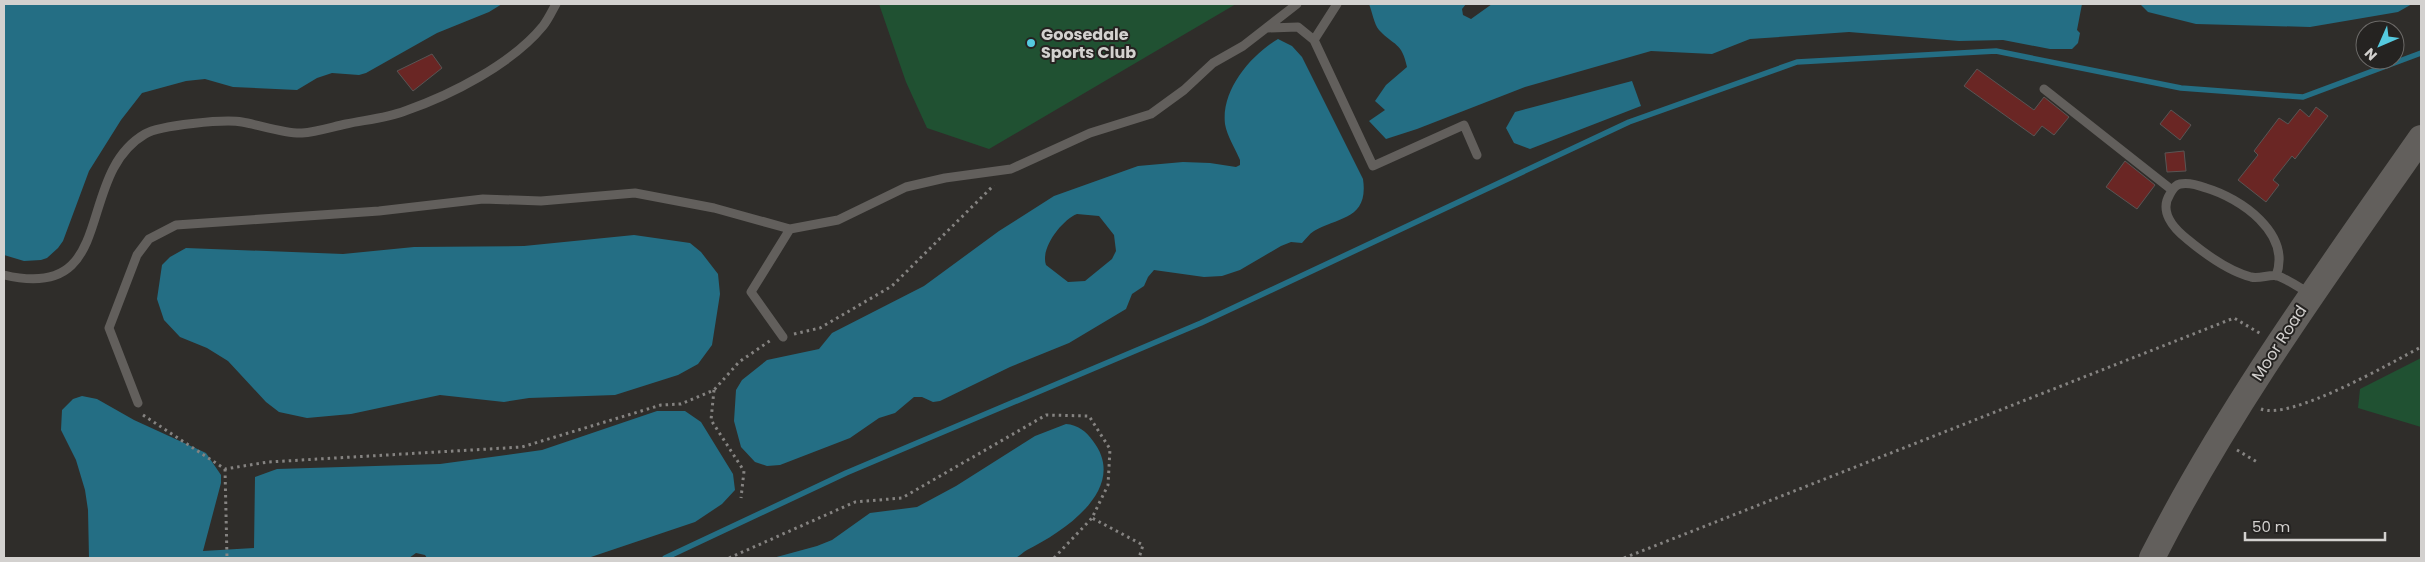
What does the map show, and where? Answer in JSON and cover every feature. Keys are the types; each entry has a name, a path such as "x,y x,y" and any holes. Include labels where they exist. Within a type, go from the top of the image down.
{"main road":[{"name":"Moor Road","path":"2152,558 2242,401 2311,294 2421,138"}],"lane":[{"path":"4,275 24,280 50,278 67,270 80,258 112,167 129,146 147,133 175,126 239,121 300,133 404,112 455,89 513,55 543,26 556,4"},
{"path":"138,403 109,328 137,255 149,239 176,225 379,211 483,199 541,200 636,193 714,208 790,229 838,220 906,187 945,178 1011,168 1090,133 1151,114 1184,90 1213,63 1243,46 1297,4"},
{"path":"1314,40 1337,4"},
{"path":"1267,28 1298,27 1314,40 1373,166 1464,125 1477,155"},
{"path":"2044,89 2172,190"},
{"path":"2276,276 2279,258 2275,242 2257,216 2223,194 2209,189 2191,184 2178,184 2172,190 2167,199 2165,210 2170,222 2185,237 2207,254 2253,278 2276,276 2311,294"},
{"path":"783,337 751,292 790,229"}],"path":[{"path":"138,403 142,414 225,469 268,462 522,447 661,405 681,404 714,390 739,362 770,340 820,328 892,286 1011,168"},
{"path":"1624,558 2234,318 2279,344"},
{"path":"2242,401 2265,411 2278,412 2360,379 2421,347"},
{"path":"714,390 711,420 744,471 741,498"},
{"path":"729,558 855,502 902,498 1046,415 1089,416 1110,449 1108,485 1092,518 1054,558"},
{"path":"225,469 227,558"},
{"path":"1092,518 1143,545 1139,558"}],"green space":[{"name":"Goosedale Sports Club","path":"879,4 1236,4 989,149 927,128 906,82"},
{"path":"2421,358 2421,427 2358,408 2360,389"}],"water":[{"path":"4,4 502,4 489,12 437,33 366,73 359,75 332,73 317,78 297,90 233,87 205,79 186,81 142,93 121,120 89,171 63,241 47,258 24,261 4,255"},
{"path":"1369,4 1466,4 1462,9 1463,15 1471,19 1492,4 2082,4 2077,30 2080,33 2078,43 2072,49 2050,49 2003,40 1959,41 1849,32 1750,39 1712,54 1651,51 1525,87 1386,139 1369,121 1385,110 1375,101 1386,85 1407,67 1403,53 1397,45 1377,27"},
{"path":"2140,4 2412,4 2398,12 2310,27 2196,24 2148,12"},
{"path":"1278,39 1292,46 1302,57 1363,179 1364,192 1361,202 1350,215 1314,231 1302,243 1291,242 1281,246 1240,270 1222,276 1204,277 1154,270 1144,286 1132,294 1126,309 1069,343 1010,367 940,401 933,402 922,397 914,397 895,413 879,418 850,438 780,465 767,466 755,462 741,447 734,421 736,390 742,380 767,360 819,349 832,333 924,286 999,231 1054,196 1138,166 1183,162 1210,163 1236,167 1240,165 1240,160 1226,128 1225,111 1233,86 1240,75 1248,64","holes":["1077,214 1099,216 1114,235 1116,251 1112,259 1085,281 1068,282 1046,265 1045,258 1049,243 1059,228 1071,217"]},
{"path":"1632,81 1641,106 1530,149 1514,143 1506,128 1515,112"},
{"path":"634,235 690,243 701,252 718,274 720,294 712,345 698,364 678,375 615,395 529,398 504,402 440,395 351,414 307,418 279,412 266,402 228,361 207,348 180,337 164,320 157,299 162,265 170,257 186,248 343,254 414,247 524,246"},
{"path":"82,396 97,399 134,420 206,453 221,475 221,483 203,551 254,548 255,477 277,469 440,464 542,450 657,411 685,411 701,422 733,474 735,490 722,504 695,522 588,558 427,558 425,555 416,553 409,558 89,558 88,510 85,490 76,460 61,430 62,410 73,399"},
{"path":"1066,424 1078,427 1088,434 1102,458 1103,475 1098,491 1088,506 1074,520 1058,532 1016,557 1009,559 773,558 832,540 870,513 917,507 956,486 1035,436"}],"building":[{"path":"432,54 442,68 413,91 397,71"},
{"path":"1977,69 2034,110 2044,97 2069,117 2054,135 2042,126 2034,136 1964,86"},
{"path":"2316,107 2328,116 2295,159 2292,156 2273,180 2279,185 2266,202 2238,180 2258,155 2254,151 2279,118 2288,124 2300,109 2309,117"},
{"path":"2171,110 2191,125 2180,140 2160,124"},
{"path":"2184,151 2186,171 2167,172 2165,153"},
{"path":"2125,161 2155,185 2137,209 2106,187"}],"waterway":[{"path":"665,558 846,473 1201,323 1629,122 1797,62 1996,51 2181,88 2303,97 2421,53"}],"place":[{"name":"Goosedale Sports Club","path":"1031,43"}]}
